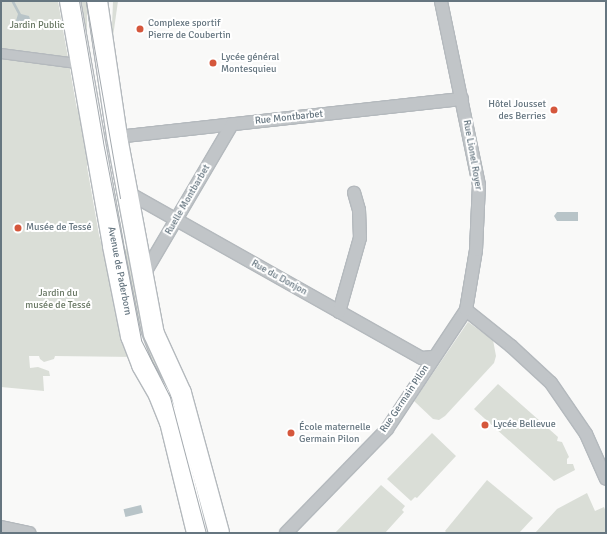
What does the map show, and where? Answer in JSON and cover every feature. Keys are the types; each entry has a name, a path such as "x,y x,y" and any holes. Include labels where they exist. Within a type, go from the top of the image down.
{"main road":[{"name":"Avenue de Paderborn","path":"70,1 83,64 113,246 131,336 142,365 159,395 170,422 197,533"},
{"path":"97,1 117,137 154,334 181,393 203,469 218,533"}],"street":[{"name":"Rue Lionel Royer","path":"441,1 479,185 476,250 466,310"},
{"path":"1,53 83,64"},
{"name":"Rue Montbarbet","path":"117,137 462,99"},
{"name":"Ruelle Montbarbet","path":"143,277 232,124"},
{"name":"Rue du Donjon","path":"127,192 422,358 433,357"},
{"path":"339,312 360,238 359,210 354,192"},
{"path":"466,310 511,346 551,384 586,434 606,479"},
{"name":"Rue Germain Pilon","path":"286,533 387,428 433,357 443,347 466,310"},
{"path":"1,528 29,533"}],"green space":[{"name":"Jardin du musée de Tessé","path":"1,1 58,1 99,235 135,357 55,356 54,359 44,362 39,356 29,356 30,368 38,367 49,371 50,376 43,376 44,391 1,387"},
{"path":"77,1 87,1 87,224 77,224"},
{"path":"113,1 118,1 111,51"},
{"path":"131,248 176,394 213,533 202,533 140,343 122,250"},
{"path":"468,322 493,340 496,356 494,363 445,416 439,420 433,419 414,401"},
{"path":"498,384 558,437 557,441 562,442 569,457 567,459 567,464 573,464 575,470 554,481 474,409"},
{"path":"432,433 456,456 417,498 415,497 411,501 387,479"},
{"path":"487,480 533,518 519,533 447,533 445,531"},
{"path":"381,485 405,506 402,510 404,512 385,533 335,533"},
{"path":"587,493 595,511 604,507 606,512 606,533 535,533 557,509"}],"shaded area":[{"path":"11,1 14,1 21,14 29,16 30,19 28,23 23,26 15,24 18,14"},
{"path":"557,212 578,212 578,221 557,221 554,216"},
{"path":"141,505 143,513 125,517 124,509"}],"tram line":[{"path":"79,1 103,142 141,340 170,397 206,533"},
{"path":"86,1 120,198"}],"place":[{"name":"Complexe sportif Pierre de Coubertin","path":"140,29"},
{"name":"Lycée général Montesquieu","path":"213,63"},
{"name":"Hôtel Jousset des Berries","path":"554,110"},
{"name":"Musée de Tessé","path":"18,228"},
{"name":"Lycée Bellevue","path":"485,425"},
{"name":"École maternelle Germain Pilon","path":"291,433"}],"park label":[{"name":"Jardin Public","path":"37,26"}]}
